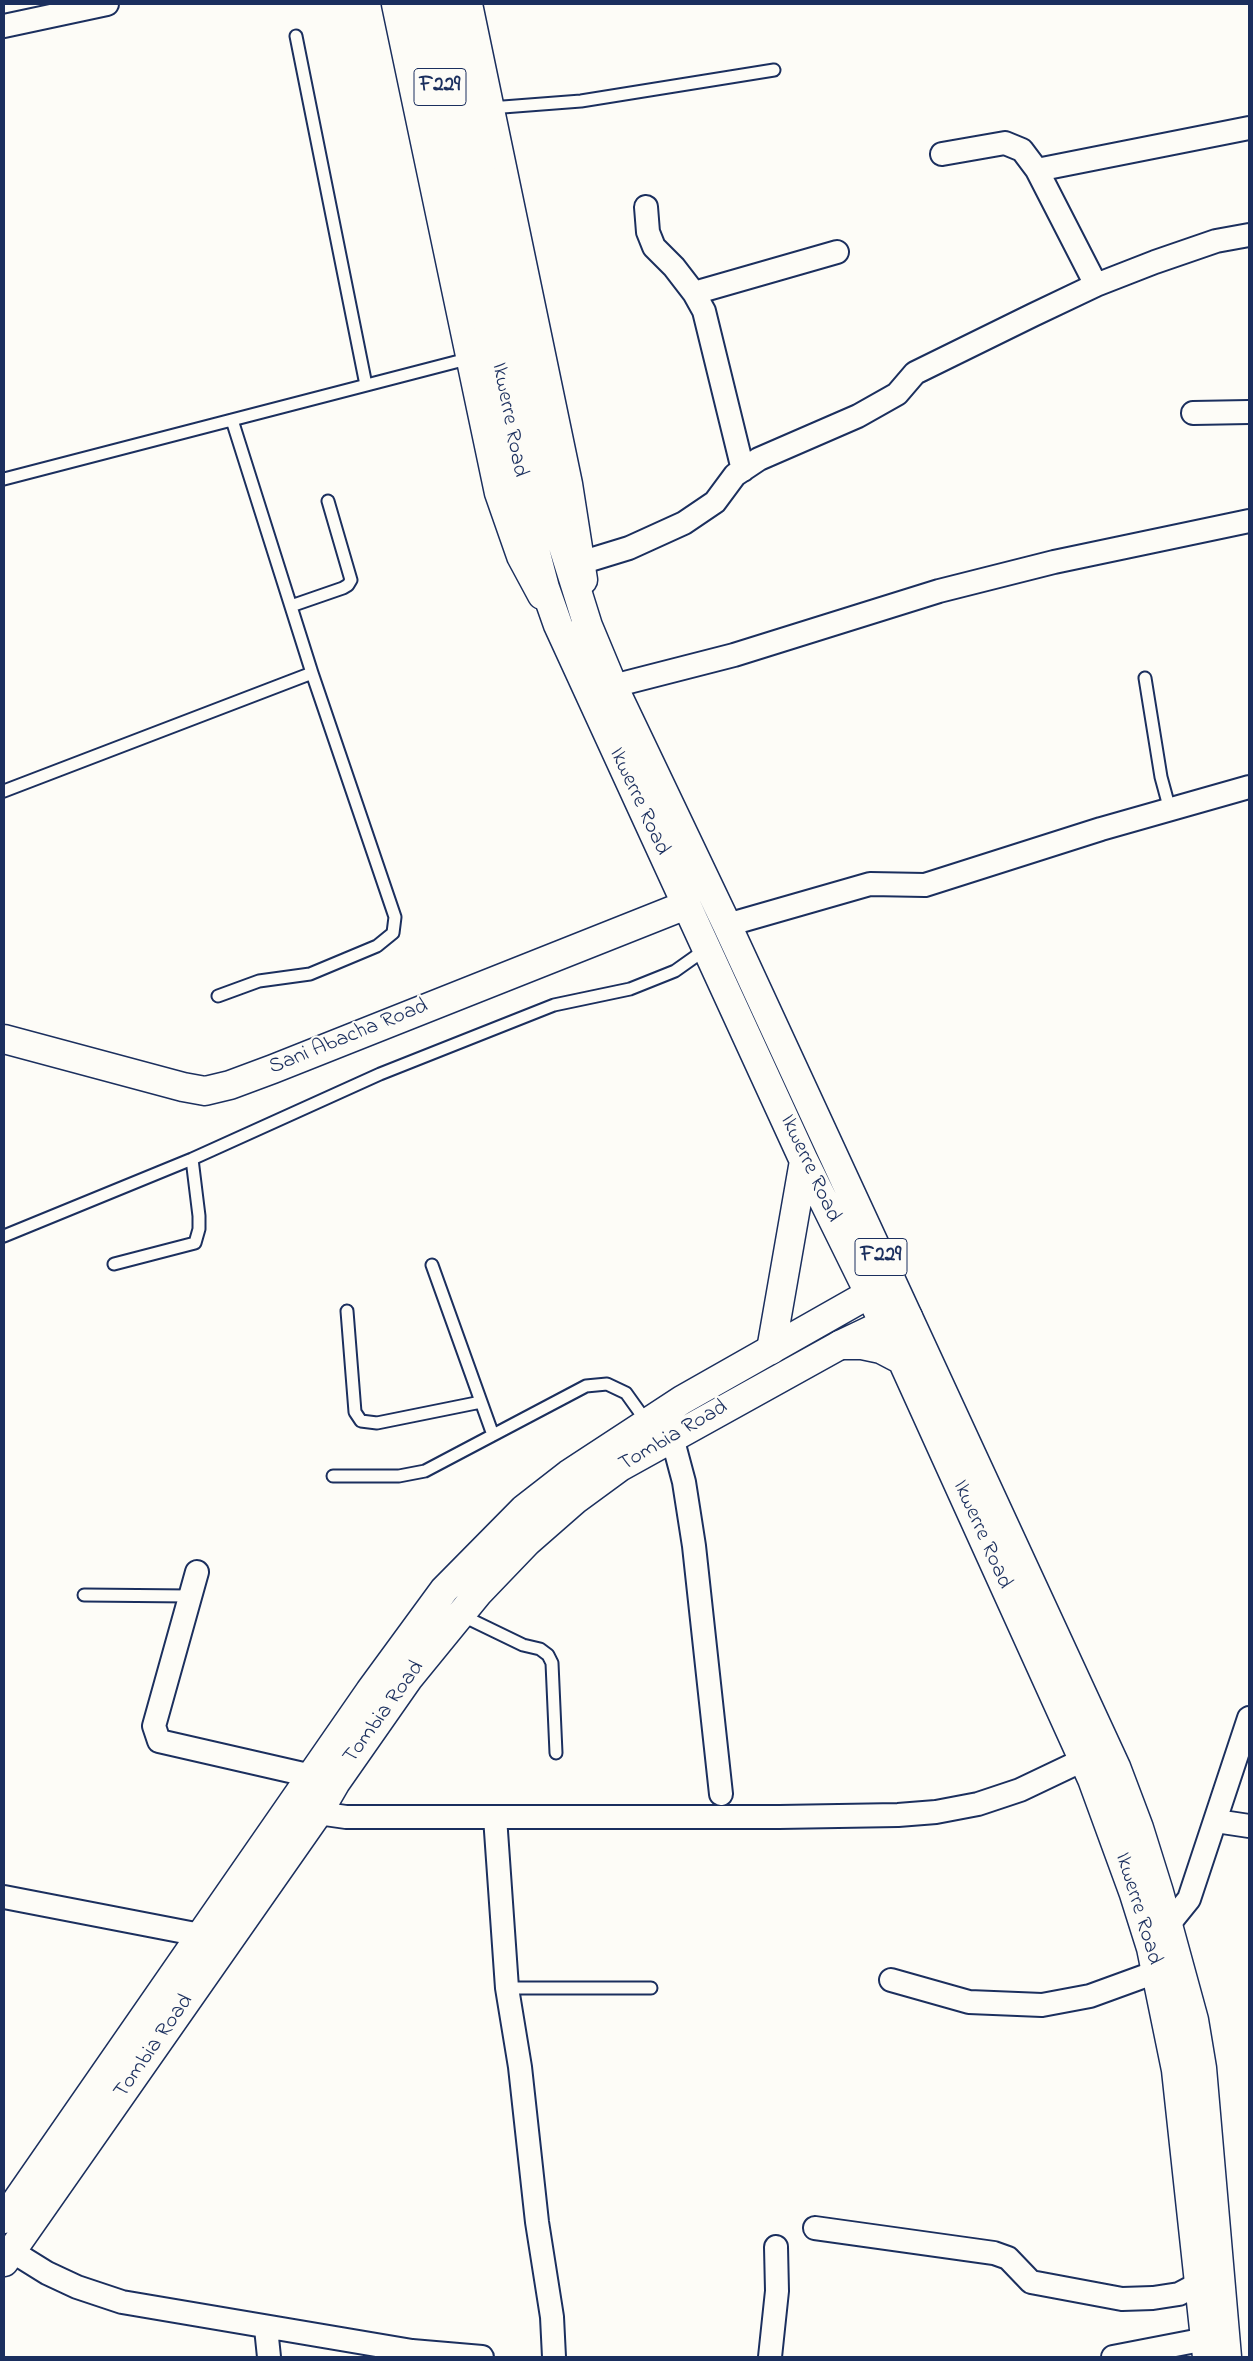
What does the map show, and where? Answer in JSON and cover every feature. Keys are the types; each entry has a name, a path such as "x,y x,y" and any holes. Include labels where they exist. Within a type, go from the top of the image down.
{"main road":[{"path":"396,4 499,493 521,556 558,625"},
{"name":"Ikwerre Road","path":"422,4 469,170 558,530 588,626 612,683 727,925 896,1321 1116,1767 1139,1828 1157,1929 1156,1972 1176,2070 1206,2348"},
{"name":"Ikwerre Road","path":"446,4 469,170 533,542 545,588 558,625 804,1161 881,1288"},
{"path":"468,4 568,484 591,619 612,683"},
{"name":"Sani Abacha Road","path":"4,1039 183,1087 205,1090 230,1085 273,1069 686,905"},
{"path":"771,1350 804,1161"},
{"name":"Tombia Road","path":"7,2256 318,1813 323,1779 444,1590 524,1509 569,1474 646,1422 881,1288"},
{"name":"Ikwerre Road","path":"896,1321 902,1360 1083,1760 1157,1929 1194,2020 1202,2068 1227,2357"},
{"name":"Tombia Road","path":"4,2219 292,1803 323,1779 408,1679 458,1614 527,1542 575,1500 620,1467 840,1345 896,1321"},
{"path":"840,1345 862,1345 881,1349 902,1360"}],"street":[{"path":"4,26 107,4"},
{"path":"1037,170 1249,128"},
{"path":"942,154 1005,143 1022,150 1037,170 1096,286"},
{"path":"646,207 648,232 654,247 674,267 694,293 704,310 743,470"},
{"path":"580,563 629,548 684,522 715,502 735,475 759,459 858,416 897,394 915,373 1096,286 1216,241 1249,234"},
{"path":"694,293 837,252"},
{"path":"1193,413 1249,412"},
{"path":"612,683 734,655 939,591 1054,562 1249,520"},
{"path":"727,925 870,884 925,885 1249,787"},
{"path":"672,1437 684,1482 694,1546 721,1794"},
{"path":"197,1572 154,1726 159,1741 323,1779"},
{"path":"1157,1929 1189,1899 1249,1718"},
{"path":"292,1803 318,1813 346,1817 779,1817 936,1812 978,1804 1020,1790 1083,1760"},
{"path":"495,1817 507,1988 520,2067 537,2222 552,2317 554,2357"},
{"path":"1216,1821 1249,1826"},
{"path":"4,1897 230,1940"},
{"path":"891,1980 969,2002 1042,2005 1090,1996 1156,1972"},
{"path":"814,2228 994,2253 1008,2258 1031,2282 1122,2299 1153,2298 1179,2294 1198,2284"},
{"path":"770,2357 777,2291 776,2247"},
{"path":"7,2256 77,2287 122,2302 266,2328 412,2351 482,2357"},
{"path":"266,2328 269,2357"},
{"path":"1113,2357 1206,2348"}],"lane":[{"path":"296,36 366,385"},
{"path":"490,108 581,101 774,70"},
{"path":"5,477 471,358"},
{"path":"218,996 259,981 310,974 377,946 393,933 395,917 312,673 232,420"},
{"path":"291,606 348,586 351,580 328,501"},
{"path":"4,791 312,673"},
{"path":"1146,678 1161,777 1170,810"},
{"path":"4,1236 192,1159 380,1074 554,1005 630,989 675,971 706,949"},
{"path":"114,1264 195,1243 199,1229 199,1216 192,1159"},
{"path":"432,1265 493,1435"},
{"path":"347,1311 355,1412 361,1421 377,1422 481,1402"},
{"path":"333,1476 414,1474 425,1471 558,1399 586,1386 607,1384 626,1393 646,1422"},
{"path":"84,1595 190,1596"},
{"path":"458,1614 523,1645 540,1649 548,1655 552,1663 556,1753"},
{"path":"507,1988 651,1988"}]}
